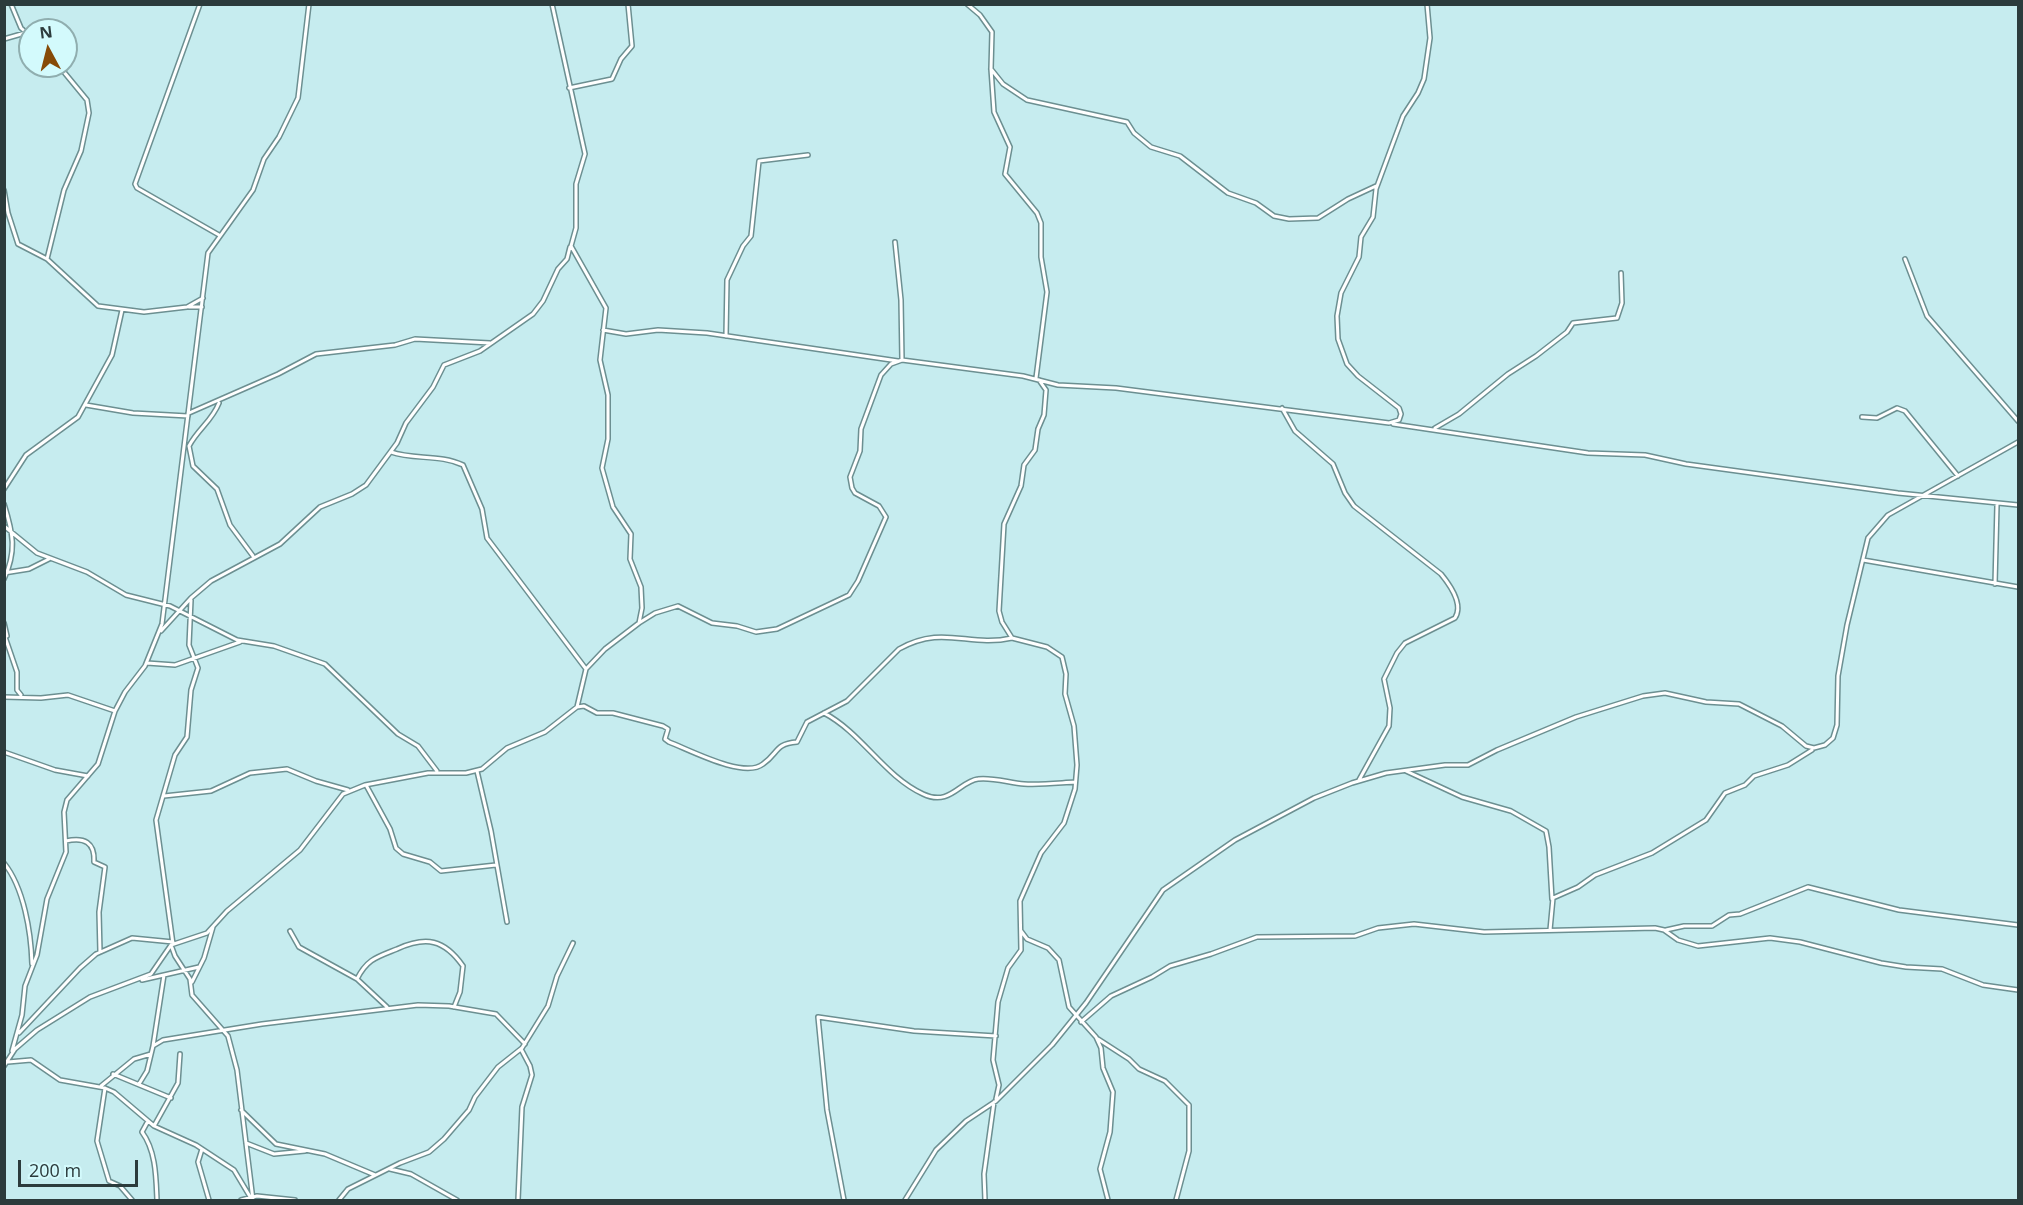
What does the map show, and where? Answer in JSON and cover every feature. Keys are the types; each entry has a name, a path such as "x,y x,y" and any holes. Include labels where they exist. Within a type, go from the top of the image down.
{"street":[{"path":"11,4 18,18"},
{"path":"200,4 135,184 219,235"},
{"path":"6,1064 18,1034 26,986 32,969 45,906 54,876 66,852 64,819 67,800 88,776 101,756 115,711 124,692 147,663 160,632 185,452 208,254 219,235 254,190 266,156 276,142 298,98 309,4"},
{"path":"160,632 191,598 211,581 253,556 283,542 320,507 361,490 399,440 413,411 436,382 444,364 492,343 523,323 538,308 558,269 567,259 571,246 576,228 576,184 585,154 568,88 560,29 552,4"},
{"path":"568,88 612,79 621,59 632,46 628,4"},
{"path":"967,4 991,29 995,118 1010,143 1005,174 1037,213 1041,224 1041,257 1047,292 1037,379 1046,390 1044,415 1038,429 1035,450 1024,465 1021,486 1010,508 1002,533 1000,616 1012,638"},
{"path":"1390,423 1400,419 1399,408 1352,370 1340,348 1337,329 1340,297 1358,261 1361,237 1373,217 1377,186 1403,116 1418,93 1424,78 1430,38 1427,4"},
{"path":"991,69 1003,84 1027,100 1127,122 1134,133 1145,143 1157,150 1180,156 1228,193 1256,203 1274,216 1289,219 1318,218 1348,199 1377,186"},
{"path":"46,259 64,190 81,151 89,113 87,100 69,78"},
{"path":"726,336 726,283 743,246 751,236 759,161 808,155"},
{"path":"4,190 8,213 18,244 46,259 92,302 122,310 144,312 202,307"},
{"path":"895,243 900,295 901,361"},
{"path":"571,246 605,306 600,360 608,395 609,430 602,468 613,507 631,534 630,559 642,594 642,614 639,623"},
{"path":"1905,259 1927,316 2019,422"},
{"path":"1433,428 1459,414 1508,374 1567,332 1573,323 1617,318 1622,303 1621,273"},
{"path":"187,307 203,298"},
{"path":"4,489 26,455 73,422 86,405 112,355 122,310"},
{"path":"603,330 626,334 658,330 726,336 1037,379 1058,385 1116,387 1433,428 1588,453 1645,455 1686,464 2019,506"},
{"path":"86,405 126,412 188,414 323,353 395,345 415,339 492,343"},
{"path":"18,1034 80,968 100,952 132,938 173,944 203,936 227,910 300,850 321,826 337,800 349,790 436,771 477,771 486,767 507,748 544,732 577,706 586,669 605,649 655,613 678,606 712,623 766,632 849,595 858,581 885,517 879,506 855,493 850,477 860,451 861,429 877,384 885,369 901,361"},
{"path":"185,452 196,434 212,419 219,401"},
{"path":"1282,408 1295,431 1333,464 1345,493 1354,506 1441,574 1452,589 1458,606 1455,618 1405,643 1396,653 1384,680 1390,708 1389,726 1359,781"},
{"path":"1862,417 1877,418 1897,408 1905,411 1958,476"},
{"path":"1551,900 1578,887 1595,875 1652,853 1706,819 1725,793 1745,785 1754,776 1788,765 1814,748 1829,742 1838,725 1838,676 1866,542 1888,514 2019,442"},
{"path":"189,446 193,466 217,489 230,525 253,556"},
{"path":"391,452 406,456 444,458 463,465 482,509 487,538 586,669"},
{"path":"4,504 13,532 4,579"},
{"path":"1995,584 1997,505"},
{"path":"4,526 49,559 87,572 126,595 165,604 205,626 242,642 274,646 325,664 398,734 418,746 436,771"},
{"path":"6,572 28,569 49,559"},
{"path":"1863,560 2019,587"},
{"path":"191,598 189,645 198,668 191,690 187,737 175,755 156,816 156,828 173,944 191,983 193,996 225,1031 237,1070 252,1199"},
{"path":"4,623 16,672 17,690 22,696"},
{"path":"577,706 584,706 597,713 613,713 663,726 668,729 667,741 747,770 764,764 780,746 797,742 807,722 847,701 899,649 920,639 949,636 987,642 1012,638 1047,647 1062,657 1066,674 1065,694 1072,716 1076,782 1066,818 1041,853 1020,902 1020,953 1008,968 999,994 993,1064 999,1089 995,1101 984,1174 985,1200"},
{"path":"147,663 175,665 242,642"},
{"path":"905,1200 936,1150 966,1121 995,1101 1052,1045 1076,1016 1151,905 1170,883 1246,833 1314,798 1359,781 1404,771 1445,765 1468,765 1497,750 1576,717 1643,696 1665,693 1706,702 1739,704 1782,726 1806,746 1814,748"},
{"path":"4,697 75,696 115,711"},
{"path":"824,713 847,727 868,752 907,784 929,796 949,795 978,779 1028,784 1076,782"},
{"path":"4,752 55,770 88,776"},
{"path":"164,796 211,791 250,773 287,769 316,781 349,790"},
{"path":"477,771 507,922"},
{"path":"1404,771 1462,797 1511,811 1546,831 1549,847 1550,930"},
{"path":"365,785 390,829 396,848 403,854 430,862 441,871 496,866"},
{"path":"66,841 78,839 88,842 94,850 94,862 105,867 99,912 100,952"},
{"path":"4,863 14,878 23,907 31,943 32,969"},
{"path":"1081,1022 1111,996 1170,966 1257,937 1355,936 1378,928 1414,924 1484,932 1637,927 1664,930 1684,926 1712,926 1729,915 1740,914 1808,887 1899,910 2019,925"},
{"path":"191,983 208,948 213,926"},
{"path":"1020,929 1027,939 1048,948 1059,960 1069,1007 1081,1022 1097,1038 1126,1056 1139,1069 1165,1082 1189,1105 1189,1151 1176,1200"},
{"path":"1664,930 1678,940 1698,946 1770,938 1800,942 1881,963 1942,969 1983,985 2019,990"},
{"path":"290,931 299,947 357,979 387,1007"},
{"path":"357,979 369,961 414,941 429,941 449,949 463,966 460,992 453,1007"},
{"path":"338,1200 348,1189 436,1147 463,1118 498,1067 525,1044 548,1006 557,976 573,943"},
{"path":"136,981 155,971 173,944"},
{"path":"12,1053 37,1030 102,992 136,981 199,967"},
{"path":"138,1084 147,1071 153,1047 164,975"},
{"path":"153,1047 164,1041 225,1031 387,1007 418,1005 453,1007 496,1014 525,1044"},
{"path":"844,1200 827,1110 818,1017 914,1031 996,1036"},
{"path":"1097,1038 1103,1068 1113,1092 1110,1132 1100,1169 1108,1200"},
{"path":"518,1200 522,1107 532,1075 521,1049"},
{"path":"132,1200 120,1186 109,1181 98,1151 97,1136 102,1087 113,1074 139,1056 151,1054"},
{"path":"154,1126 178,1083 180,1054"},
{"path":"6,1064 31,1060 60,1080 102,1087 133,1107 154,1126 202,1149 234,1170 252,1199"},
{"path":"113,1074 171,1098"},
{"path":"241,1110 253,1119 273,1143 331,1156 375,1175"},
{"path":"148,1121 142,1131 149,1140 153,1154 157,1200"},
{"path":"246,1143 274,1154 308,1152"},
{"path":"202,1149 198,1158 199,1169 209,1200"},
{"path":"389,1168 411,1174 457,1200"},
{"path":"241,1200 295,1200"}]}
